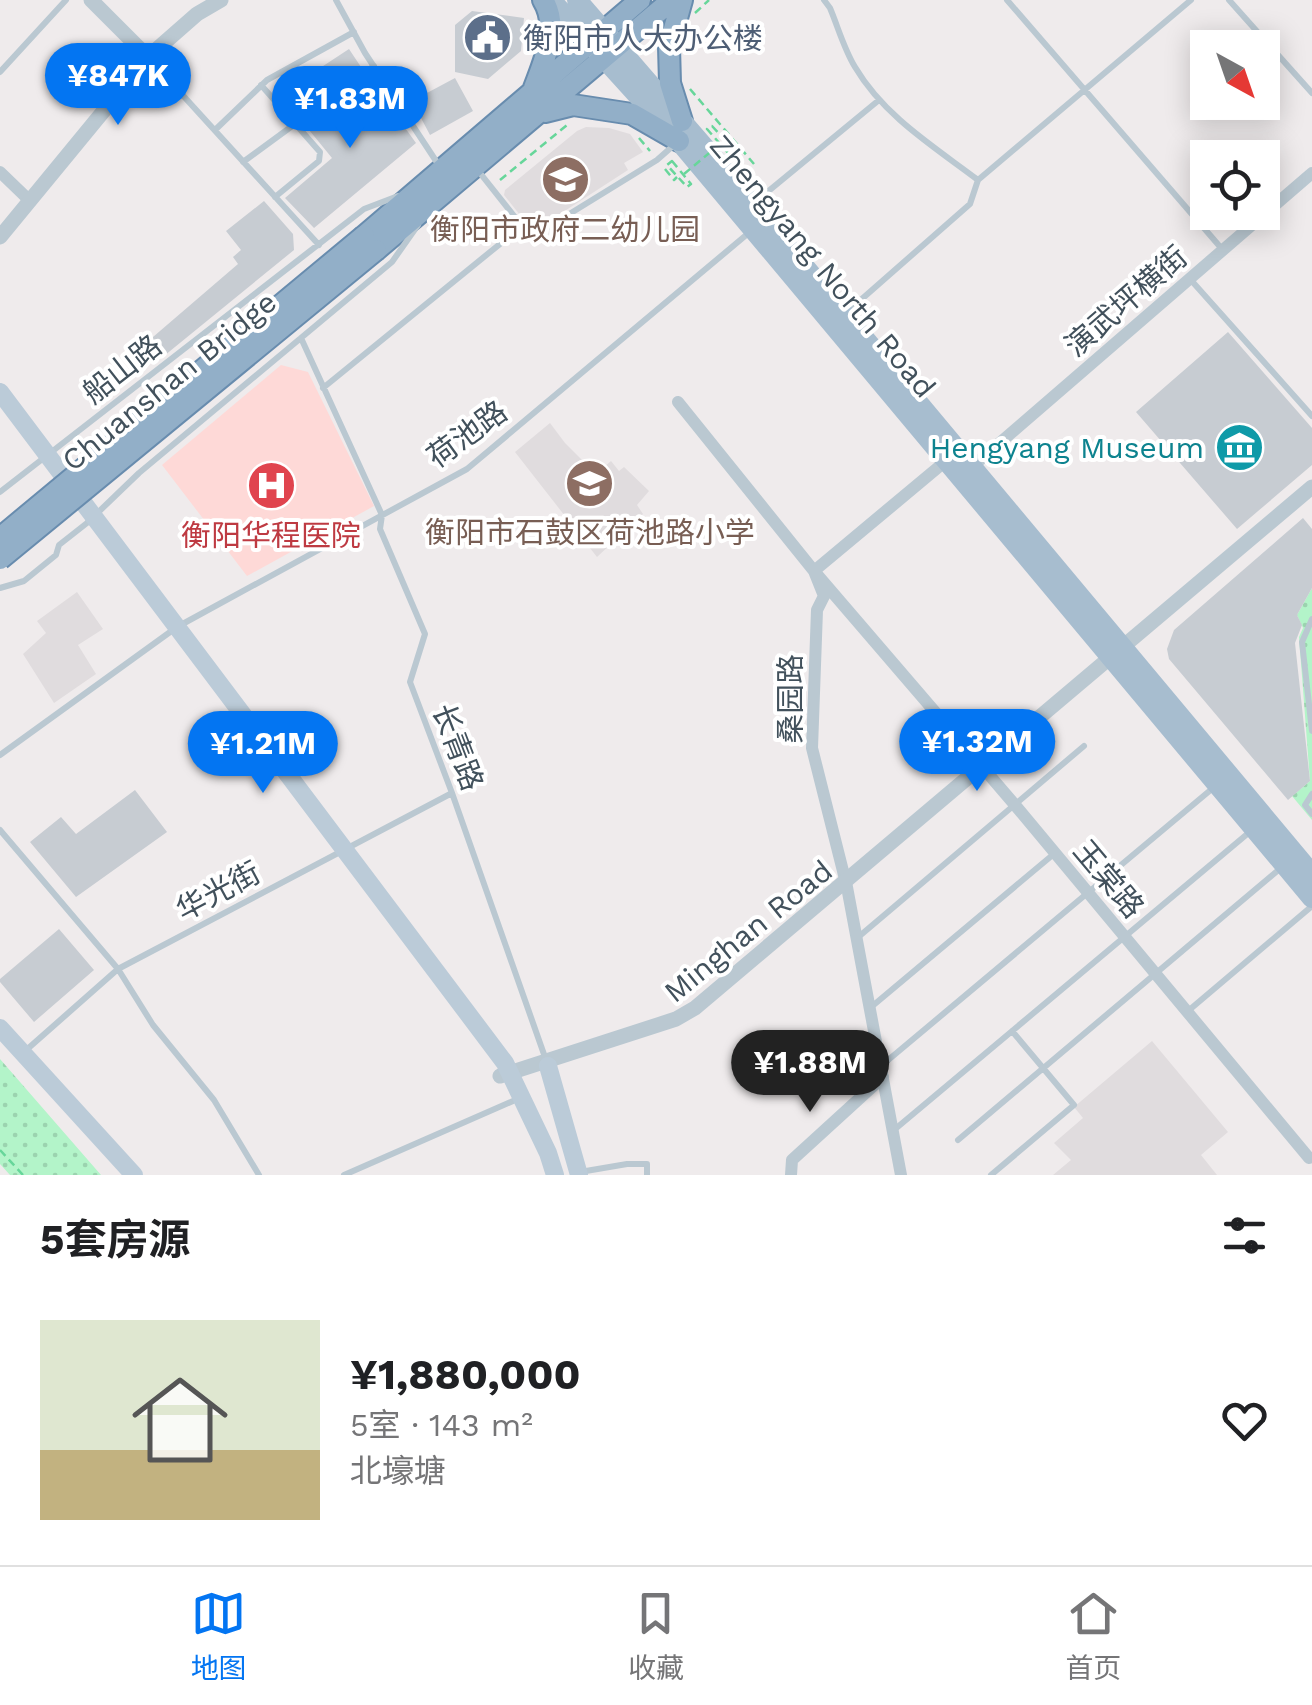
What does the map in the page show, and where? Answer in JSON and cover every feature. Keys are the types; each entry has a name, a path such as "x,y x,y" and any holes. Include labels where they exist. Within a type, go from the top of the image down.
{"highway":[{"path":"370,243 429,194 475,167 535,103 549,47 548,10 542,0"},
{"path":"604,44 640,0"},
{"path":"429,194 442,170 535,103 604,44 672,0"},
{"path":"681,131 670,82 669,46 688,8"},
{"path":"535,103 632,114 681,131"},
{"name":"Chuanshan Bridge","path":"0,538 370,243"},
{"name":"Chuanshan Bridge","path":"0,559 370,243"}],"main road":[{"name":"Zhengyang North Road","path":"550,0 604,44 753,204 973,466 1218,784 1312,898"},
{"name":"Zhengyang North Road","path":"577,0 604,44"},
{"name":"Zhengyang North Road","path":"681,131 752,230 947,460 1312,874"},
{"path":"0,392 44,458 508,1075 555,1175"},
{"path":"0,407 44,458"},
{"path":"0,1028 134,1175"},
{"path":"0,1039 121,1175"},
{"path":"547,1063 579,1174"},
{"path":"508,1075 513,1102 546,1175"}],"street":[{"path":"91,0 146,54"},
{"path":"0,223 146,54 192,7 204,0"},
{"path":"146,54 221,0"},
{"path":"0,172 26,197"},
{"name":"演武坪横街","path":"973,466 1312,173"},
{"path":"0,237 26,197"},
{"name":"玉棠路","path":"678,402 814,570 1310,1158"},
{"path":"814,570 947,460"},
{"name":"Minghan Road","path":"1119,655 1312,487"},
{"name":"Minghan Road","path":"508,1075 679,1025 698,1012 983,768 1312,495"},
{"name":"桑园路","path":"814,570 824,596 816,610 812,748 846,884 902,1175"},
{"path":"791,1175 792,1160 882,1072"}],"lane":[{"path":"0,72 66,0"},
{"path":"336,0 442,170"},
{"path":"824,0 854,66 879,100 896,118 978,180"},
{"path":"1007,0 1223,250"},
{"path":"845,314 970,204 978,180 1191,0"},
{"path":"1230,0 1312,93"},
{"path":"215,130 267,80 354,32"},
{"path":"146,54 318,245"},
{"path":"243,162 374,66"},
{"path":"261,86 320,152 319,161 275,197"},
{"path":"753,204 879,100"},
{"path":"475,167 522,226 545,229 656,160 681,131"},
{"path":"0,588 24,581 56,555 59,546 139,473 392,262 429,194"},
{"name":"船山路","path":"0,492 364,208 429,194"},
{"path":"323,388 522,226"},
{"name":"荷池路","path":"0,755 173,630 467,469 752,230"},
{"path":"1190,279 1312,416"},
{"name":"长青路","path":"300,338 382,516 380,529 425,634 410,682 547,1063"},
{"path":"1312,620 1302,642 1312,731"},
{"path":"856,939 1084,746"},
{"path":"882,1072 1218,784"},
{"name":"华光街","path":"22,1054 118,968 452,793"},
{"path":"1312,794 1305,805 1312,814"},
{"path":"893,1130 1254,828"},
{"path":"0,830 118,968 154,1025 214,1100 259,1175"},
{"path":"870,1009 1055,853"},
{"path":"958,1140 1284,865"},
{"path":"1187,1012 1312,906"},
{"path":"990,1175 1074,1104 1012,1030"},
{"path":"344,1175 513,1102"},
{"path":"579,1174 647,1164 647,1175"}],"path":[{"path":"688,8 709,0"},
{"path":"682,80 754,164"},
{"path":"491,187 569,123"},
{"path":"720,134 725,141 729,135"},
{"path":"637,136 674,180 677,176"},
{"path":"684,174 720,144"},
{"path":"672,161 691,184 687,188 677,176 668,165 672,161"},
{"path":"0,1150 23,1175"}],"shaded area":[{"name":"衡阳市政府二幼儿园","path":"586,127 630,134 643,152 624,163 628,170 543,225 537,217 528,225 504,195 505,190"},
{"name":"衡阳华程医院","path":"281,365 308,372 374,506 247,576 162,465"},
{"name":"衡阳市石鼓区荷池路小学","path":"550,423 596,474 611,461 619,471 624,467 649,491 637,505 643,514 597,557 515,452"},
{"path":"77,592 103,629 78,645 96,674 54,703 23,654 46,633 37,621"},
{"path":"1152,1041 1228,1132 1201,1155 1217,1175 1053,1175 1071,1160 1054,1143 1083,1118 1074,1107"}],"green space":[{"path":"1312,588 1312,820 1292,796 1310,781 1299,637 1303,628 1297,615"},
{"path":"0,1059 101,1175 10,1175 0,1164"}],"building":[{"name":"衡阳市人大办公楼","path":"472,11 524,18 521,51 488,79 455,72 455,25"},
{"path":"349,49 361,67 296,115 279,95"},
{"path":"369,78 416,143 314,228 285,198 332,158 305,125"},
{"path":"455,78 473,111 430,135 412,101"},
{"path":"264,201 293,234 294,250 159,360 146,343 238,264 233,257 241,250 226,231"},
{"name":"Hengyang Museum","path":"1228,332 1312,428 1312,465 1237,529 1136,412"},
{"path":"1303,518 1312,529 1312,588 1297,615 1302,625 1295,643 1310,781 1288,800 1169,659 1167,649 1174,630"},
{"path":"135,790 167,832 76,897 30,842 61,817 76,834"},
{"path":"59,929 94,970 34,1022 0,979"}],"place":[{"name":"衡阳市人大办公楼","path":"488,38"},
{"name":"衡阳市政府二幼儿园","path":"565,180"},
{"name":"Hengyang Museum","path":"1239,447"},
{"name":"衡阳市石鼓区荷池路小学","path":"590,483"},
{"name":"衡阳华程医院","path":"271,486"}]}
